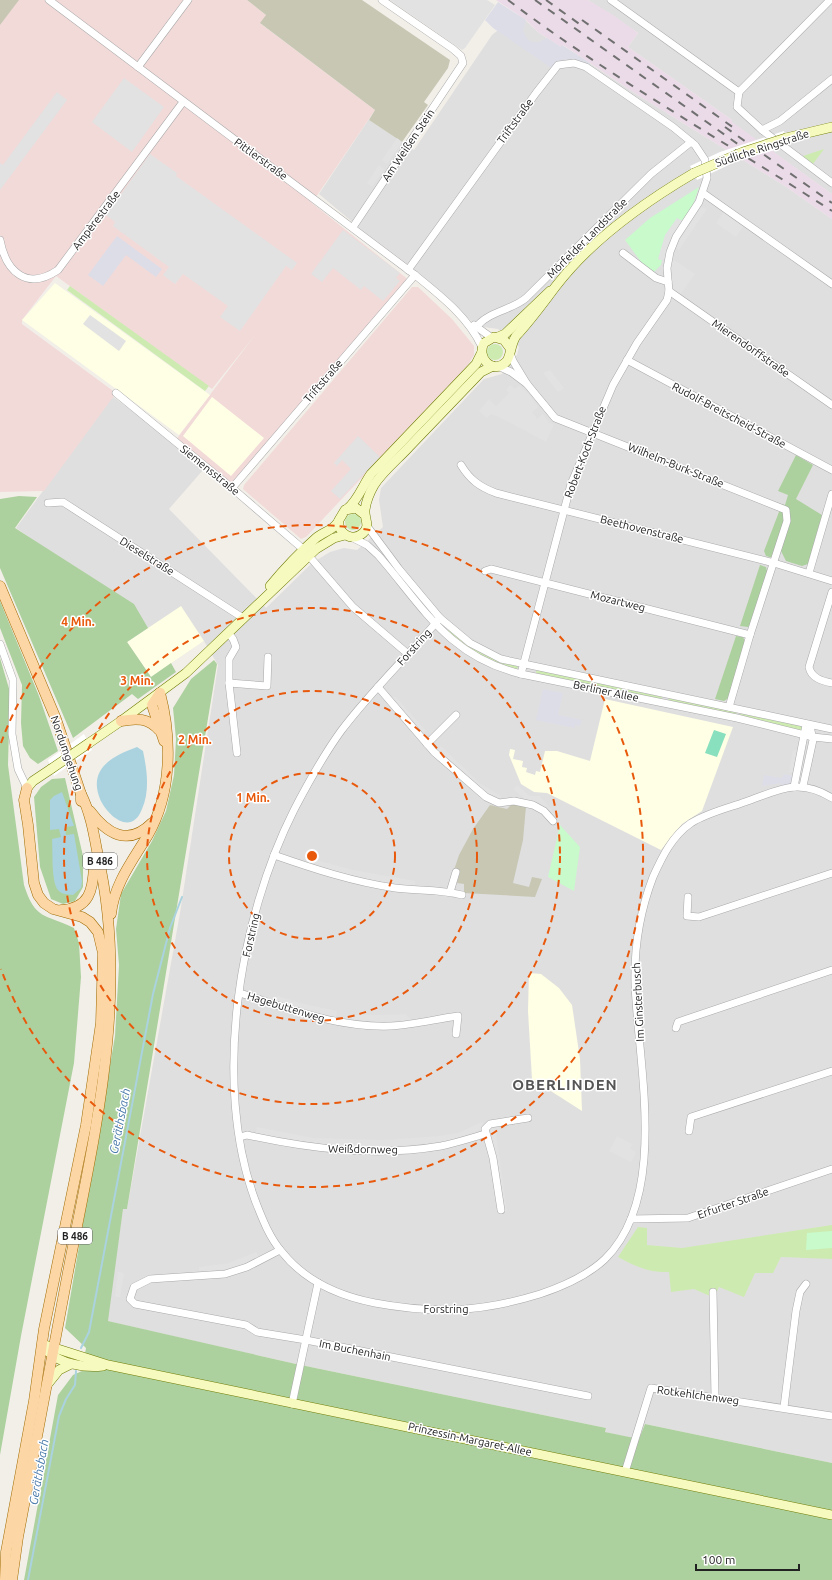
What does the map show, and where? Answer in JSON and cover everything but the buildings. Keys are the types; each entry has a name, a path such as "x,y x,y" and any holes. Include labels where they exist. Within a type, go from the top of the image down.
{"main road":[{"name":"Südliche Ringstraße","path":"694,173 743,152 786,138 832,126"},
{"name":"Mörfelder Landstraße","path":"243,618 281,572 306,553 328,541 348,536 360,535 367,526 365,515 369,495 379,478 481,372 506,363 516,336 546,302 556,286 584,256 622,221 657,194 694,173"},
{"name":"Mörfelder Landstraße","path":"27,788 33,781 121,722 160,693 196,664 228,634 299,564 317,537 334,528 342,514 354,504 362,486 371,474 476,364 487,340 505,334 542,296 556,286"},
{"path":"495,337 506,342 510,351"},
{"path":"481,351 485,362 495,366"},
{"path":"347,509 356,508 365,515"},
{"path":"338,522 340,530 348,536"},
{"name":"Nordumgehung","path":"0,586 56,719 81,794 82,808 99,899 104,953"},
{"path":"160,693 152,705 161,731 167,759"},
{"path":"110,930 112,906 116,889 157,817 164,794 167,759 167,728 160,693"},
{"path":"121,722 135,719 145,720 153,723 161,731"},
{"path":"27,788 24,800 35,889 40,899 53,909 82,917 90,922 98,932 104,953"},
{"name":"B 486","path":"12,1580 18,1537 96,1124 104,1067 111,985 110,930 100,864 87,807 81,794"},
{"path":"87,807 99,823 107,830 117,835 135,835 148,827 157,817"},
{"path":"53,909 68,910 78,906 86,899 94,883 94,866"},
{"name":"B 486","path":"5,1580 8,1545 34,1401 42,1344 86,1125 101,1023 104,953"},
{"name":"Prinzessin-Margaret-Allee","path":"42,1344 53,1352 60,1361 71,1364 98,1366 108,1365"},
{"name":"Prinzessin-Margaret-Allee","path":"53,1352 292,1404 832,1515"},
{"path":"47,1385 59,1370 71,1364"}],"street":[{"name":"Pittlerstraße","path":"49,0 415,275 468,323 481,351"},
{"path":"138,68 188,0"},
{"name":"Am Weißen Stein","path":"353,227 463,63 461,56 453,49 382,0"},
{"path":"611,0 739,92"},
{"path":"830,0 739,92 737,107 762,130 832,183"},
{"name":"Triftstraße","path":"408,270 553,69 561,64 574,63 582,65 673,127 693,144"},
{"path":"762,130 780,121 832,79"},
{"name":"Ampèrestraße","path":"0,240 7,263 21,276 34,279 42,278 58,270 183,102"},
{"path":"669,291 667,268 672,246 695,210 703,193 707,178 706,165 703,155 693,144"},
{"name":"Mörfelder Landstraße","path":"477,326 486,317 517,305 526,298 651,174 693,144"},
{"path":"703,193 832,284"},
{"path":"622,253 656,278 668,282"},
{"name":"Triftstraße","path":"232,488 415,275"},
{"name":"Robert-Koch-Straße","path":"521,674 571,484 605,400 627,360 664,306 669,291"},
{"name":"Mierendorffstraße","path":"669,291 832,405"},
{"name":"Pittlerstraße","path":"468,323 477,326 495,337"},
{"name":"Wilhelm-Burk-Straße","path":"510,351 513,361 527,384 555,418 786,510 787,521 774,563"},
{"name":"Rudolf-Breitscheid-Straße","path":"627,360 832,470"},
{"name":"Wilhelm-Burk-Straße","path":"495,366 511,372 527,384"},
{"name":"Siemensstraße","path":"116,393 232,488 306,553 353,607 408,654"},
{"name":"Beethovenstraße","path":"460,465 473,481 485,489 774,563 832,580"},
{"path":"809,573 830,508 832,494"},
{"name":"Dieselstraße","path":"48,503 62,502 243,618"},
{"name":"Berliner Allee","path":"367,526 435,624 452,641 471,654 495,666 521,674 664,702 813,737 832,739"},
{"name":"Berliner Allee","path":"348,536 366,545 378,555 440,618 470,643 501,659 832,729"},
{"path":"729,707 750,635 774,563"},
{"name":"Mozartweg","path":"485,571 491,569 750,635"},
{"path":"832,592 809,666 810,672 817,678 832,683"},
{"name":"Forstring","path":"440,618 378,687 342,730 323,759 293,813 274,855 252,928 240,992 234,1059 234,1096 248,1179 272,1238 280,1250 299,1270 318,1283 336,1292 357,1299 406,1308 448,1311 473,1310 508,1303 546,1292 575,1280"},
{"path":"228,634 233,639 236,647 229,659 229,683 237,753"},
{"path":"0,644 13,680 12,734 18,769 27,788"},
{"path":"229,683 267,686 268,656"},
{"path":"378,687 427,744 465,781 493,802 528,803 544,812 553,821"},
{"path":"427,744 456,715"},
{"path":"794,787 804,735 808,725"},
{"path":"808,725 813,737 803,786 815,788 832,798"},
{"name":"Im Ginsterbusch","path":"575,1280 592,1270 608,1256 631,1219 642,1182 645,1118 636,986 636,960 640,923 651,883 669,846 689,825 703,817 794,787 803,786"},
{"path":"274,855 318,870 364,882 418,891 450,892 462,895"},
{"path":"450,892 456,872"},
{"path":"688,897 687,916 699,917 832,873"},
{"path":"676,1028 678,1022 832,970"},
{"name":"Hagebuttenweg","path":"240,992 307,1015 372,1026 392,1026 458,1016 456,1034"},
{"path":"689,1131 691,1118 832,1071"},
{"name":"Weißdornweg","path":"240,1137 247,1136 327,1149 367,1151 433,1147 485,1134 485,1129 490,1124 528,1118"},
{"path":"485,1134 493,1158 501,1210"},
{"name":"Erfurter Straße","path":"631,1219 688,1218 832,1169"},
{"name":"Im Buchenhain","path":"280,1250 251,1265 225,1274 150,1279 134,1287 130,1295 131,1302 246,1325 257,1332 306,1340 588,1396"},
{"path":"292,1404 318,1283"},
{"path":"784,1408 796,1310 800,1292 806,1284"},
{"path":"713,1292 715,1397"},
{"name":"Rotkehlchenweg","path":"625,1472 651,1388 832,1416"}],"shaded area":[{"path":"0,0 247,0 266,15 261,24 375,110 312,203 410,281 232,488 175,441 255,335 212,389 56,276 22,320 22,324 116,393 44,491 0,492"},
{"path":"0,0 19,0 0,25"},
{"path":"247,0 362,0 450,60 448,68 424,102 428,105 402,142 369,120 375,110 260,23 266,15"},
{"path":"390,0 487,0 495,5 465,48 462,50"},
{"path":"496,0 588,0 613,15 638,33 628,47 732,120 732,122 832,194 832,219 785,186 636,94 563,45 561,47 538,32 526,20"},
{"path":"588,0 832,0 832,194 731,122 732,120 628,47 638,33"},
{"path":"498,2 526,20 523,31 528,40 539,42 547,38 561,47 562,45 590,63 587,68 572,63 571,59 561,60 561,64 553,69 493,28 485,20"},
{"path":"517,15 522,17 538,32 561,47 562,45 636,94 785,186 832,219 832,1463 645,1424 639,1440 605,1432 606,1428 296,1364 107,1321 123,1208 127,1209 180,913 218,665 204,641 151,677 42,546 16,528 112,396 164,435 203,470 169,509 266,608 312,563 330,552 344,548 357,550 383,527 379,500 381,488 484,379 502,374 517,355 519,347 498,329 483,327 471,321 414,269 362,230 319,194 375,110 369,120 414,150 492,35"},
{"path":"124,78 164,107 132,152 92,122"},
{"path":"57,92 67,100 0,190 0,163 3,165"},
{"path":"397,138 402,142 387,164 382,160"},
{"path":"150,154 177,173 176,176 297,263 292,270 286,266 240,331 220,317 228,306 183,274 175,284 163,275 169,267 113,226 115,222 106,215"},
{"path":"379,165 384,169 372,187 367,183"},
{"path":"701,207 707,209 679,250 675,247"},
{"path":"726,209 746,223 736,237 716,223"},
{"path":"677,218 683,221 669,243 665,261 658,259 665,235"},
{"path":"343,230 400,273 396,278 400,281 383,301 364,286 361,290 333,268 322,282 311,274"},
{"path":"117,236 162,269 156,277 126,255 103,286 88,275"},
{"path":"672,260 695,274 680,295 672,289 670,269"},
{"path":"55,283 210,395 179,435 22,320"},
{"path":"412,287 418,287 452,319 474,346 474,355 468,365 306,537 301,539 243,489 244,485"},
{"path":"90,315 126,341 119,351 83,324"},
{"path":"550,370 564,388 558,392 543,373"},
{"path":"510,385 515,389 519,386 528,393 538,407 532,412 537,419 543,414 549,423 554,424 546,442 499,417 491,414 487,418 479,411 489,399 496,406 509,393 506,390"},
{"path":"212,397 264,438 231,476 183,436"},
{"path":"358,436 380,457 340,499 331,491 351,469 342,460 337,466 334,463"},
{"path":"181,606 204,641 151,677 127,642"},
{"path":"543,689 563,693 558,715 582,720 580,726 575,725 575,728 536,720"},
{"path":"390,697 396,697 426,731 421,735"},
{"path":"605,699 733,727 702,811 682,824 661,850 547,793 534,792 521,784 509,755 510,749 515,750 513,759 523,761 522,767 527,768 526,772 535,775 536,771 540,772 545,751 557,751 590,761"},
{"path":"441,746 481,784 501,796 499,801 487,795 436,751"},
{"path":"793,750 801,752 797,773 789,772"},
{"path":"784,774 794,776 790,784 781,786 781,783 762,786 764,775 782,778"},
{"path":"517,785 530,796 540,796 557,816 553,819 539,802 526,800 513,789"},
{"path":"512,804 526,806 523,840 513,883 529,887 532,877 542,879 535,897 464,893 464,884 457,883 460,872 454,870 459,855 473,829 490,805 507,809"},
{"path":"316,860 353,870 415,881 415,887 355,877 311,864"},
{"path":"529,973 541,974 559,988 572,1005 580,1059 582,1111 532,1079 528,1011"},
{"path":"278,996 300,1003 337,1011 336,1018 310,1013 272,1000"},
{"path":"406,1014 411,1020 379,1022 348,1020 348,1015"},
{"path":"482,1122 485,1128 450,1141 390,1147 314,1145 256,1133 257,1127 313,1138 386,1140 440,1136 458,1133"},
{"path":"495,1127 507,1212 503,1212 490,1129"},
{"path":"617,1136 632,1144 630,1149 636,1152 631,1162 609,1151"},
{"path":"256,1252 259,1257 244,1265 228,1269 199,1272 199,1267 229,1263"},
{"path":"118,1272 124,1273 120,1297 115,1297"}],"green space":[{"path":"824,149 813,164 803,156"},
{"path":"699,187 693,205 658,259 662,260 661,265 653,273 644,266 625,240 650,218"},
{"path":"70,286 209,386 205,391 67,290"},
{"path":"492,344 498,344 503,349 501,358 498,360 492,360 487,355 487,349"},
{"path":"796,455 813,465 796,499 822,515 808,564 802,566 786,561 781,551 776,549 773,558 766,556 764,551 782,504 785,505 788,495 778,491"},
{"path":"19,496 37,497 15,528 134,604 148,628 127,642 151,677 171,663 176,672 138,699 132,694 73,738 0,568 0,499"},
{"path":"350,514 356,514 361,519 359,528 356,530 350,530 345,525 345,519"},
{"path":"760,565 766,567 767,571 751,625 748,627 740,626"},
{"path":"0,601 39,696 58,751 38,764 30,758 23,746 21,723 22,685 0,628"},
{"path":"449,629 517,665 518,668 514,670 474,652 447,632"},
{"path":"736,636 743,637 745,641 729,698 724,701 715,699"},
{"path":"0,658 10,692 8,765 24,885 32,905 37,910 48,917 74,928 79,943 81,977 74,1063 21,1336 0,1455"},
{"path":"214,660 217,664 127,1209 123,1209 108,1321 296,1364 606,1428 605,1432 639,1439 645,1424 832,1463 832,1580 24,1580 58,1395 73,1375 82,1371 86,1348 65,1328 115,1036 119,965 116,929 121,894 152,841 166,811 174,775 176,739 173,708 191,679"},
{"path":"537,669 662,697 661,701 536,673"},
{"path":"669,698 737,711 736,716 668,701"},
{"path":"741,712 803,728 801,732 739,717"},
{"path":"714,730 726,734 717,757 705,753"},
{"path":"65,778 83,856 83,887 75,901 63,904 51,899 40,867 34,797 41,787 52,779"},
{"path":"560,825 580,847 574,891 548,877"},
{"path":"832,1225 832,1259 781,1257 773,1273 755,1273 744,1297 719,1287 715,1296 710,1296 694,1289 671,1292 669,1272 642,1268 618,1257 638,1227 647,1228 647,1245 682,1248"},
{"path":"832,1231 832,1248 806,1250 807,1233"}],"water":[{"path":"137,747 143,751 147,773 145,802 138,817 132,821 120,821 109,812 100,799 97,789 97,779 100,772 111,759"},
{"path":"62,792 74,826 65,827 66,835 74,834 82,881 81,888 73,895 63,894 58,890 53,874 52,839 61,837 59,829 50,830 50,800"}],"pier":[{"path":"784,131 788,146 737,161 697,180 690,166 720,152"},
{"path":"84,734 92,750 54,776 48,760"}],"waterway":[{"name":"Geräthsbach","path":"81,1348 89,1332 153,994 170,928 182,897"},
{"name":"Geräthsbach","path":"28,1580 59,1416 66,1399 75,1385 76,1371"}],"railway":[{"path":"508,0 547,29 627,83 832,211"},
{"path":"535,0 749,152"},
{"path":"546,0 585,28"},
{"path":"582,20 734,128"},
{"path":"725,127 832,203"}],"district":[{"name":"OBERLINDEN","path":"565,1085"}]}
